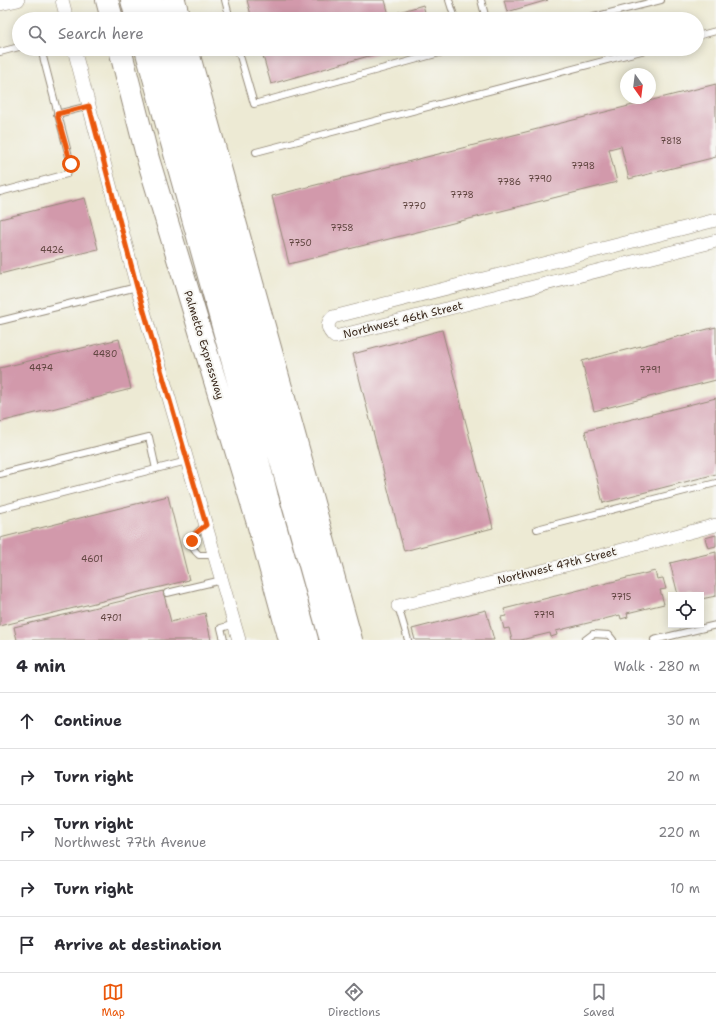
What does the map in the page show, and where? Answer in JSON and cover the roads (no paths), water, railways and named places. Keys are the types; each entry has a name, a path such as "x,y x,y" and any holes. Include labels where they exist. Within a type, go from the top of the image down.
{"highway":[{"path":"132,0 135,12"},
{"path":"152,0 156,12"},
{"path":"174,0 177,12"},
{"name":"Palmetto Expressway","path":"122,56 148,158 258,522 290,640"},
{"path":"148,56 239,384 267,497 307,640"},
{"path":"168,56 331,640"},
{"path":"189,56 351,640"}],"street":[{"path":"0,4 18,0"},
{"path":"62,0 65,12"},
{"path":"76,56 137,287 239,640"},
{"name":"Northwest 46th Street","path":"716,220 333,317 327,326 329,332 335,337 716,242"},
{"path":"636,240 642,260"},
{"name":"Northwest 47th Street","path":"398,606 570,564 716,525"}],"lane":[{"path":"225,0 228,12"},
{"path":"449,0 453,12"},
{"path":"481,0 484,12"},
{"path":"614,12 661,0"},
{"path":"704,35 716,32"},
{"path":"0,52 12,49"},
{"path":"0,192 67,174 71,164 43,56"},
{"path":"240,56 254,104 429,56"},
{"path":"256,152 622,56"},
{"path":"57,114 89,106"},
{"path":"0,322 137,287"},
{"path":"0,474 149,437 156,469"},
{"path":"0,509 187,461"},
{"path":"537,529 716,483"},
{"path":"206,525 196,533 192,541 194,551 199,555 214,555"},
{"path":"167,593 222,580"},
{"path":"398,606 408,640"},
{"path":"224,640 221,628 235,624"},
{"path":"654,640 716,625"},
{"path":"584,640 593,634 609,634 613,640"}]}
